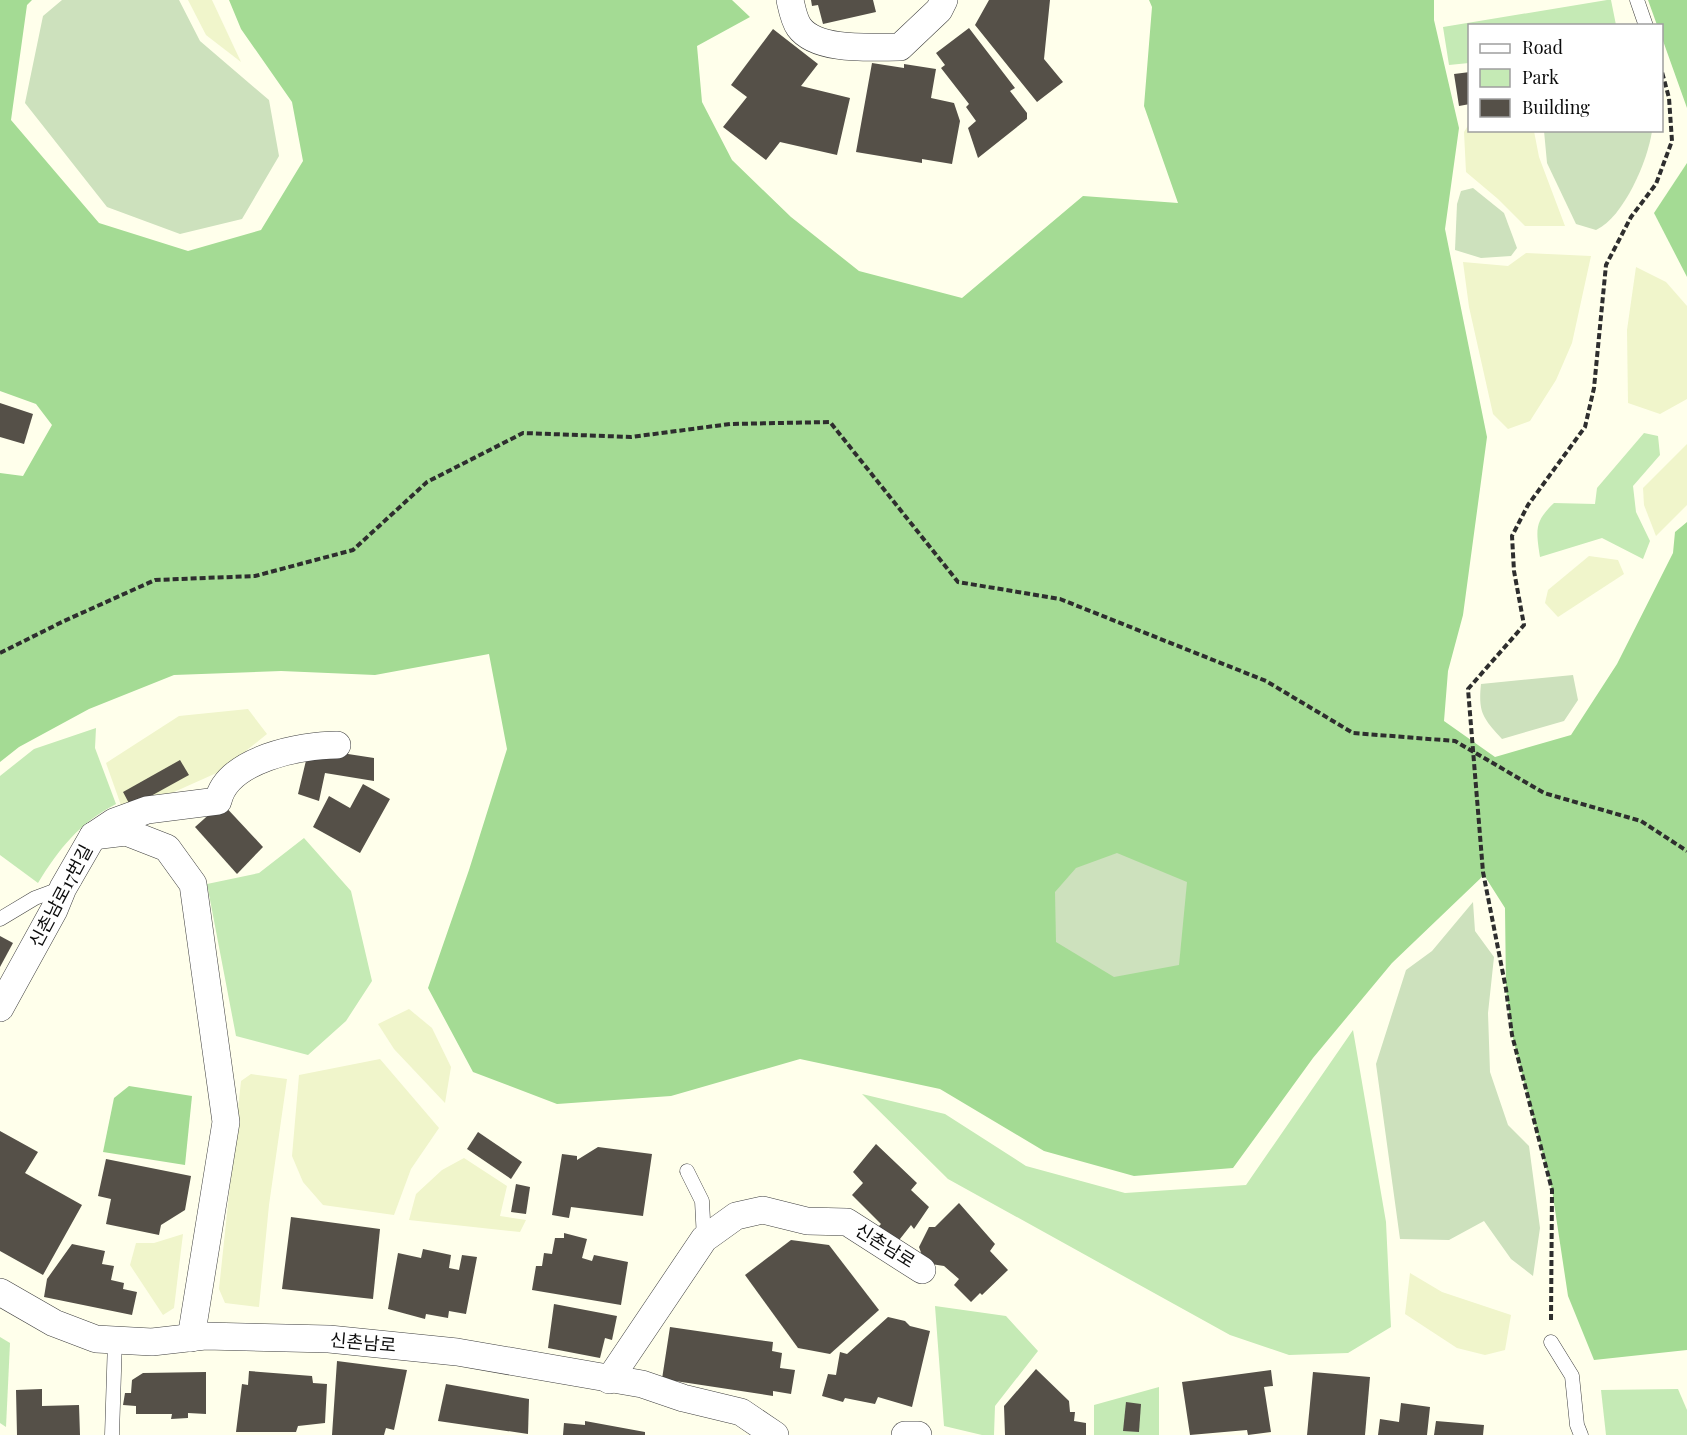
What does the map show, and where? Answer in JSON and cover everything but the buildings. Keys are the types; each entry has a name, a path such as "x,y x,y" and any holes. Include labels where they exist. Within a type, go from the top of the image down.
{"street":[{"path":"790,0 799,27 810,37 854,47 900,47 939,10 944,0"},
{"name":"신촌남로17번길","path":"0,1008 93,836 114,822 147,810 218,801 221,788 230,778 263,760 299,747 337,745"},
{"path":"93,836 126,832 167,848 193,884 226,1122 191,1338"},
{"name":"신촌남로","path":"609,1380 704,1239 736,1216 763,1210 807,1221 847,1222 922,1270"},
{"name":"신촌남로","path":"0,1292 54,1323 96,1339 152,1341 191,1338 329,1339 457,1352 642,1384 683,1398 741,1412 774,1435"},
{"path":"905,1435 918,1435"}],"lane":[{"path":"1637,0 1645,24"},
{"path":"0,919 35,898 63,888"},
{"path":"687,1171 702,1201 704,1239"},
{"path":"112,1435 115,1340"},
{"path":"1551,1342 1572,1376 1577,1425 1581,1435"}],"path":[{"path":"1551,1342 1552,1190 1512,1035 1506,989 1482,872 1468,689 1524,625 1514,571 1512,536 1528,505 1585,427 1594,388 1606,265 1631,217 1656,184 1672,141 1670,98 1663,75"},
{"path":"0,653 155,580 255,576 353,550 428,482 523,433 631,436 730,424 830,422 958,582 1060,599 1266,681 1353,733 1455,741 1544,793 1641,821 1687,851"}],"green space":[{"path":"0,0 32,0 27,5 11,120 99,223 188,251 261,230 303,161 292,102 241,29 229,0 732,0 750,17 697,46 702,102 732,160 791,217 859,271 962,298 1083,196 1178,203 1144,106 1152,7 1149,0 1434,0 1434,20 1459,128 1445,229 1487,437 1463,615 1448,671 1444,721 1495,757 1571,735 1617,664 1673,553 1675,532 1687,522 1687,1350 1594,1360 1568,1296 1552,1190 1512,1035 1506,989 1505,908 1484,875 1392,963 1313,1058 1233,1168 1134,1176 1044,1151 940,1089 800,1059 671,1096 557,1104 473,1072 428,988 469,870 507,749 489,654 375,675 281,671 174,675 89,709 19,747 0,762 0,473 23,476 52,425 36,404 0,391"},
{"path":"62,0 179,0 200,41 269,100 279,156 242,219 180,234 107,207 25,103 43,16"},
{"path":"188,0 212,0 241,62 206,35"},
{"path":"1607,0 1611,0 1616,24 1468,24 1468,63 1449,65 1443,27"},
{"path":"1648,0 1687,0 1687,108 1663,41 1663,24 1657,24"},
{"path":"1468,126 1468,132 1534,132 1539,157 1565,226 1525,226 1466,172 1464,132"},
{"path":"1544,132 1652,132 1646,157 1625,201 1606,223 1596,230 1576,224 1547,163"},
{"path":"1687,163 1687,277 1654,213"},
{"path":"1473,188 1504,213 1517,248 1511,256 1481,258 1455,250 1457,204 1461,191"},
{"path":"1526,253 1591,256 1572,343 1556,380 1530,421 1508,429 1493,414 1469,307 1463,262 1508,266"},
{"path":"1636,267 1666,282 1687,306 1687,399 1660,414 1628,403 1627,330"},
{"path":"1644,433 1658,436 1660,455 1633,486 1636,512 1650,541 1643,559 1602,538 1540,557 1537,533 1540,521 1547,510 1554,503 1595,504 1597,488"},
{"path":"1687,444 1687,505 1656,536 1644,505 1643,488"},
{"path":"1589,556 1618,560 1624,574 1558,617 1545,603 1548,590"},
{"path":"1573,675 1578,700 1564,721 1502,739 1483,714 1480,702 1481,684"},
{"path":"248,709 267,734 221,771 136,809 122,808 106,763 179,716"},
{"path":"96,728 95,748 116,804 91,820 71,838 38,883 0,855 0,776 34,749"},
{"path":"304,838 351,891 372,981 346,1021 308,1055 236,1036 207,884 259,873"},
{"path":"1117,853 1187,882 1179,965 1114,977 1056,942 1055,892 1076,868"},
{"path":"1473,902 1475,931 1494,957 1488,1013 1490,1072 1508,1125 1529,1146 1540,1228 1533,1276 1511,1259 1484,1221 1449,1240 1400,1239 1376,1064 1406,970 1432,951"},
{"path":"409,1009 432,1028 451,1067 445,1103 394,1049 378,1024"},
{"path":"1353,1030 1386,1222 1391,1327 1348,1353 1289,1355 1230,1335 948,1179 862,1094 945,1114 1026,1166 1125,1193 1246,1185"},
{"path":"380,1059 439,1128 411,1169 394,1215 323,1205 303,1182 292,1156 299,1075"},
{"path":"251,1074 287,1079 269,1205 259,1307 225,1303 219,1289 241,1081"},
{"path":"129,1086 192,1096 185,1165 103,1152 114,1098"},
{"path":"464,1158 507,1186 500,1216 526,1220 520,1232 409,1220 416,1194 442,1170"},
{"path":"183,1234 174,1308 163,1315 130,1265 136,1243 154,1243"},
{"path":"1410,1273 1442,1292 1511,1315 1505,1350 1485,1355 1457,1348 1405,1314"},
{"path":"935,1306 1006,1316 1038,1351 995,1406 994,1435 982,1435 944,1426"},
{"path":"0,1337 10,1343 6,1427 0,1423"},
{"path":"1159,1387 1159,1435 1094,1435 1094,1405"},
{"path":"1678,1389 1687,1410 1687,1435 1606,1435 1601,1390"}]}
